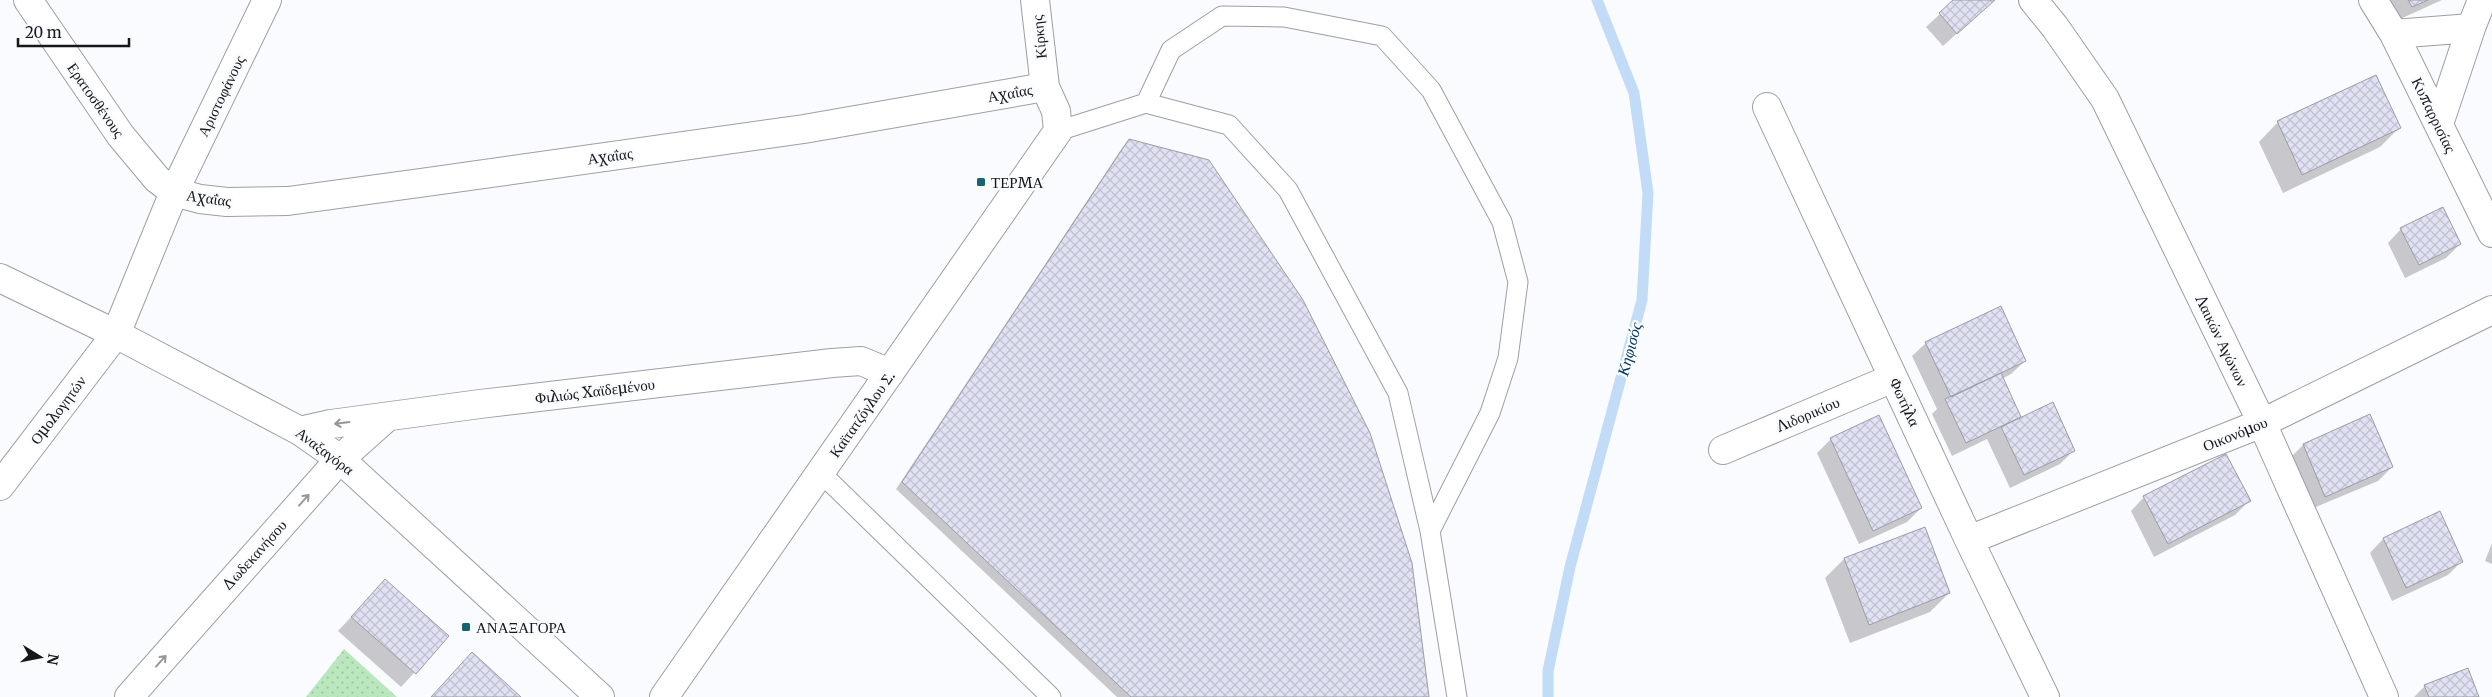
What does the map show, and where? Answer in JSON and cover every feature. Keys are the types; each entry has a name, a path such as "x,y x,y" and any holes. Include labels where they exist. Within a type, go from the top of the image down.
{"street":[{"name":"Ερατοσθένους","path":"28,0 138,159 157,179 174,192"},
{"name":"Αριστοφάνους","path":"116,334 174,192 267,0"},
{"name":"Κίρκης","path":"1035,0 1045,87 1056,111 1058,131"},
{"name":"Λαικών Αγώνων","path":"2033,0 2055,27 2105,99 2262,423 2384,697"},
{"name":"Κυπαρρισίας","path":"2373,0 2394,34 2492,233"},
{"path":"2439,124 2482,0"},
{"path":"2394,34 2471,28"},
{"name":"Αχαΐας","path":"174,192 200,199 227,202 288,201 804,129 1045,87"},
{"name":"Φωτήλα","path":"1767,107 1969,540 2045,697"},
{"name":"Καϊτατζόγλου Σ.","path":"664,697 1058,131"},
{"name":"Αναξαγόρα","path":"0,278 116,334 300,431 340,459 600,697"},
{"name":"Οικονόμου","path":"1969,540 2262,423 2492,310"},
{"name":"Ομολογητών","path":"0,486 116,334"},
{"name":"Φιλιώς Χαϊδεμένου","path":"300,431 331,424 480,404 838,362 861,361 890,373"},
{"name":"Λιδορικίου","path":"1724,450 1894,378"},
{"name":"Δωδεκανήσου","path":"128,697 340,459 386,418"}],"lane":[{"path":"1146,103 1170,50 1222,16 1284,17 1382,36 1431,90 1502,222 1518,282 1508,358 1490,414 1430,531"},
{"path":"1058,131 1146,103 1229,125 1288,190 1398,393 1430,531 1457,697"},
{"path":"821,473 1051,697"}],"green space":[{"path":"344,649 397,697 306,697"}],"building":[{"path":"1953,0 1995,0 1957,34 1939,13"},
{"path":"2408,0 2428,0 2412,7"},
{"path":"2376,75 2401,128 2302,175 2277,121"},
{"path":"1129,139 1209,160 1303,300 1370,433 1412,563 1429,697 1131,697 902,482"},
{"path":"2443,207 2461,244 2419,265 2400,228"},
{"path":"2001,306 2026,361 1951,397 1925,342"},
{"path":"2001,373 2021,417 1966,443 1945,399"},
{"path":"2053,402 2075,451 2024,475 2001,427"},
{"path":"2370,414 2393,467 2325,497 2303,444"},
{"path":"1879,415 1922,508 1873,531 1830,438"},
{"path":"2226,454 2251,501 2168,544 2143,496"},
{"path":"2440,511 2463,562 2406,588 2383,538"},
{"path":"1925,527 1950,593 1869,625 1844,558"},
{"path":"385,579 449,636 416,674 351,617"},
{"path":"472,652 521,697 431,697"},
{"path":"2468,668 2479,697 2429,697 2424,685"}],"waterway":[{"name":"Κηφισός","path":"1548,697 1548,671 1570,567 1642,300 1648,193 1634,93 1597,0"}],"place":[{"name":"ΤΕΡΜΑ","path":"981,182"},
{"name":"ΑΝΑΞΑΓΟΡΑ","path":"466,627"}]}
